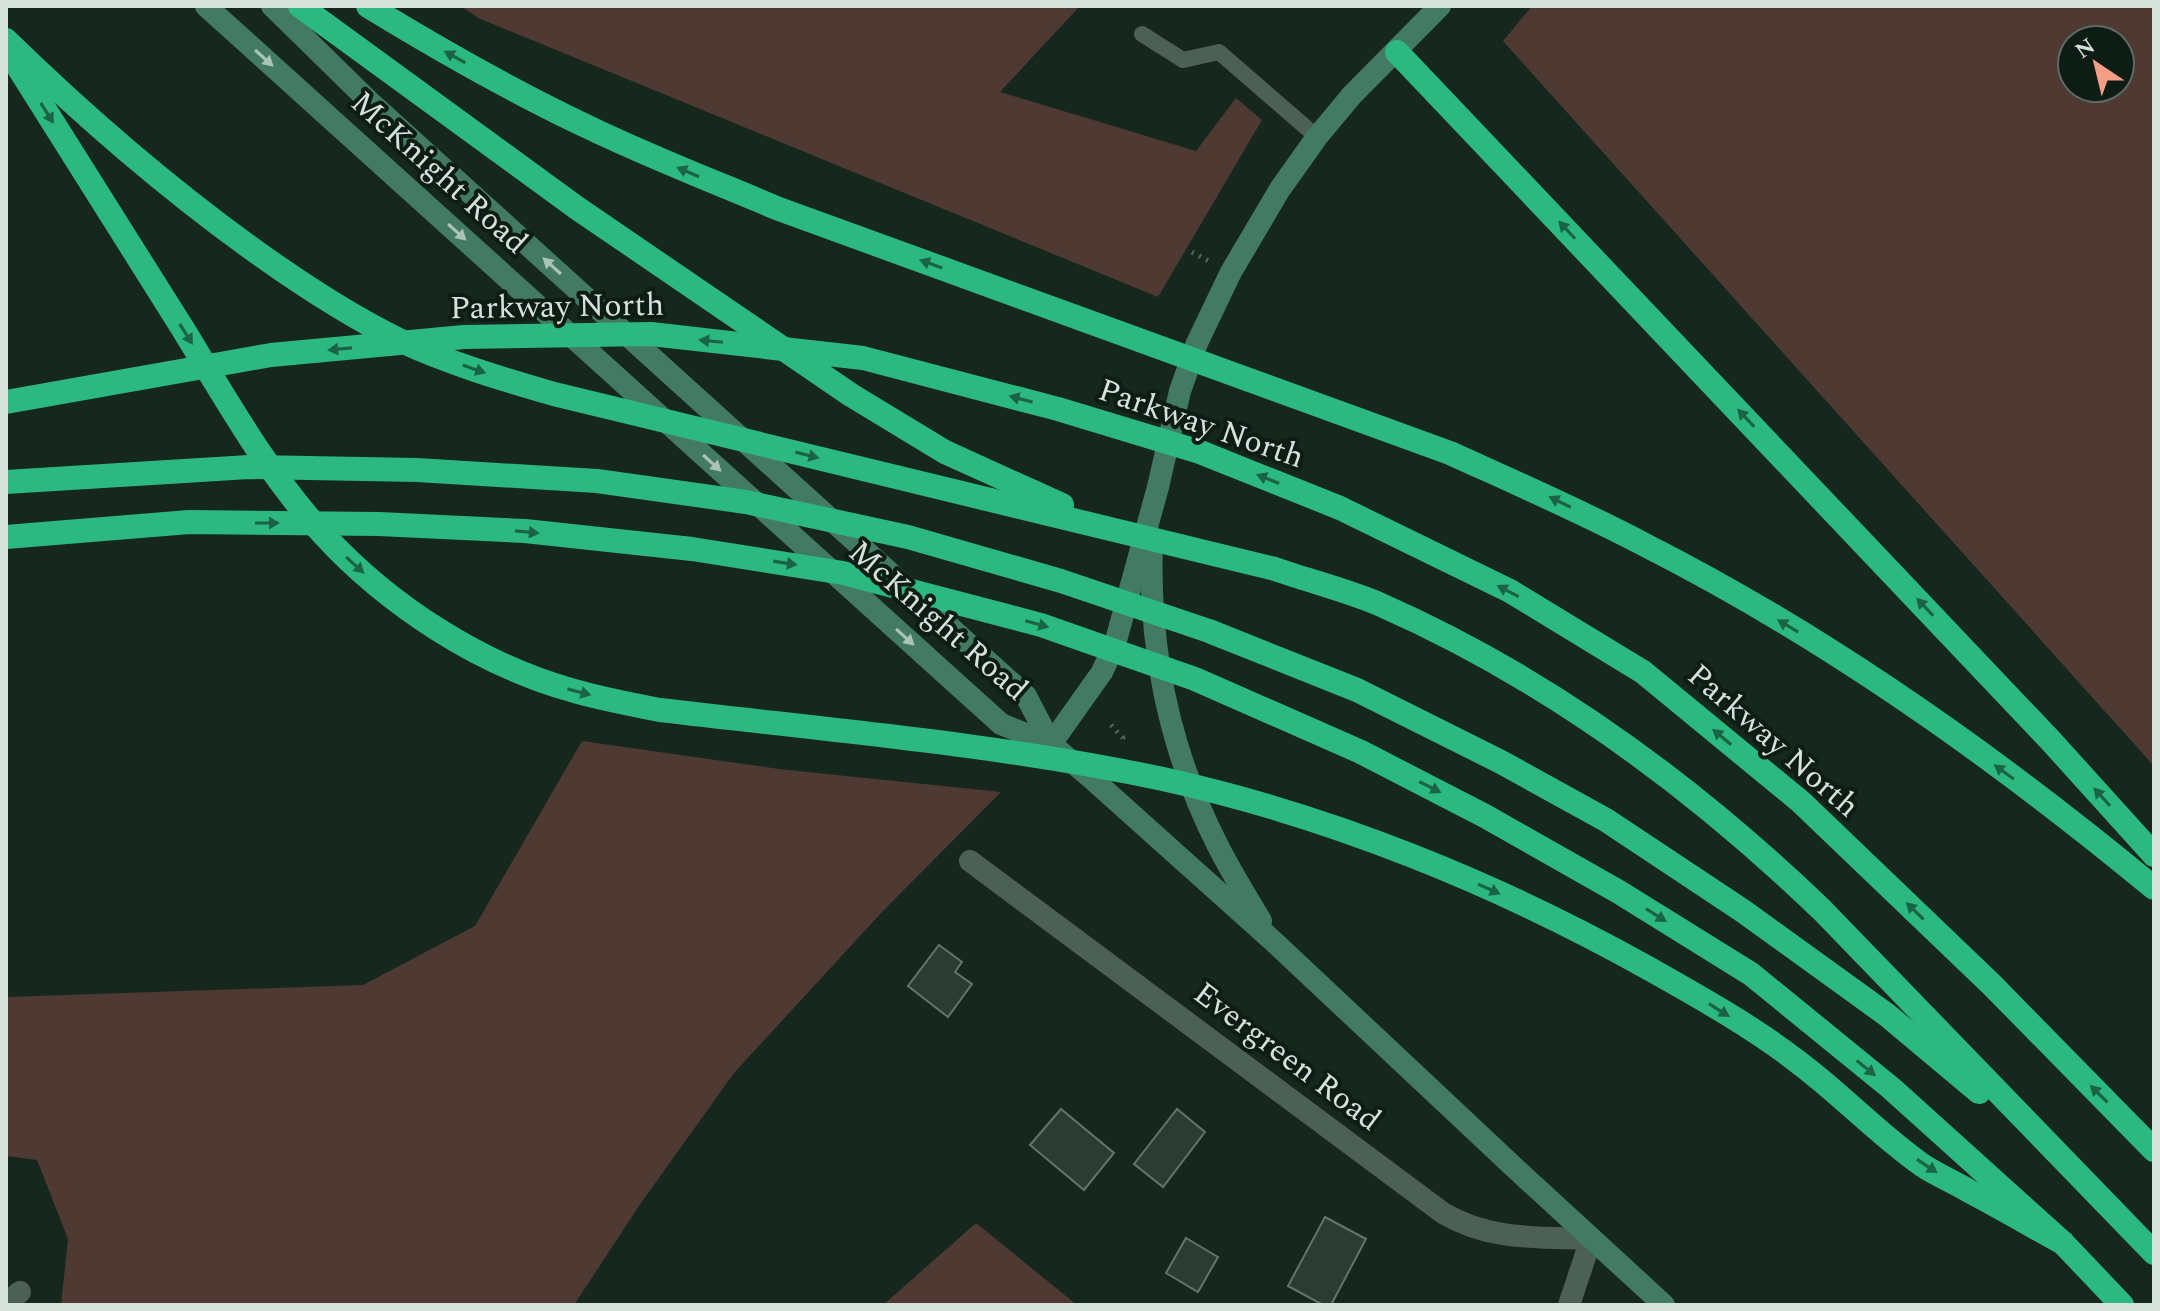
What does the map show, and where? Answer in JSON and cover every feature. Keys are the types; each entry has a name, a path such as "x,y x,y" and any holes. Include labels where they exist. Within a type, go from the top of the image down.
{"highway":[{"path":"300,6 577,208 873,409 945,452 1126,533"},
{"path":"368,6 504,85 668,163 779,209 1450,453 1552,498 1744,599 1835,655 2036,796 2154,888"},
{"path":"6,40 102,131 213,220 306,287 401,341 491,375 554,394 1275,569 1375,603 1474,650 1537,686 1610,735 1725,822 1822,910 2154,1254"},
{"path":"6,47 273,471 323,534 353,564 383,590 441,630 526,675 611,701 660,710 996,750 1165,780 1246,800 1417,859 1570,927 1720,1010 1797,1061 1923,1165 2063,1243"},
{"path":"1397,52 2051,741 2154,855"},
{"name":"Parkway North","path":"6,402 271,355 464,337 651,334 863,358 1058,409 1200,452 1340,508 1510,591 1643,672 1801,802 1992,985 2154,1150"},
{"path":"6,482 249,467 417,470 597,481 746,502 908,537 1061,581 1209,631 1357,690 1501,762 1606,820 1743,911 1887,1015 2021,1127 2154,1254"},
{"path":"6,537 189,522 379,524 525,531 692,549 843,573 1041,625 1195,679 1361,752 1512,831 1619,892 1751,974 1891,1088 2063,1243 2122,1305"}],"main road":[{"name":"McKnight Road","path":"206,6 1001,724 1051,744"},
{"name":"McKnight Road","path":"272,6 372,104 1026,696 1051,744"},
{"name":"Evergreen Road","path":"1440,6 1352,95 1317,137 1280,189 1231,272 1197,343 1180,391 1158,487 1115,644 1093,685 1051,744 1272,940 1664,1305"},
{"name":"Evergreen Road","path":"1158,487 1151,577 1154,628 1170,720 1199,806 1219,848 1272,940"}],"street":[{"name":"Evergreen Road","path":"970,861 1443,1213 1482,1232 1506,1236 1591,1239"},
{"path":"1569,1305 1591,1239"}],"lane":[{"path":"1142,34 1183,60 1219,52 1317,137"}],"path":[{"path":"1111,725 1123,738 1114,749"}],"shaded area":[{"path":"461,6 1080,6 1000,92 1196,151 1236,98 1262,120 1158,297 478,18"},
{"path":"1532,6 2154,6 2154,766 1503,41"},
{"path":"582,741 779,769 1001,792 882,912 734,1073 641,1203 574,1305 61,1305 68,1239 37,1160 6,1156 6,997 363,985 475,926"},
{"path":"976,1223 1077,1305 883,1305"}],"building":[{"path":"939,945 962,962 955,972 972,984 948,1017 908,986"},
{"path":"1061,1109 1114,1153 1084,1190 1030,1145"},
{"path":"1177,1109 1205,1132 1163,1187 1134,1164"},
{"path":"1325,1217 1366,1239 1331,1305 1323,1305 1288,1286"},
{"path":"1186,1238 1218,1257 1198,1292 1166,1273"}]}
